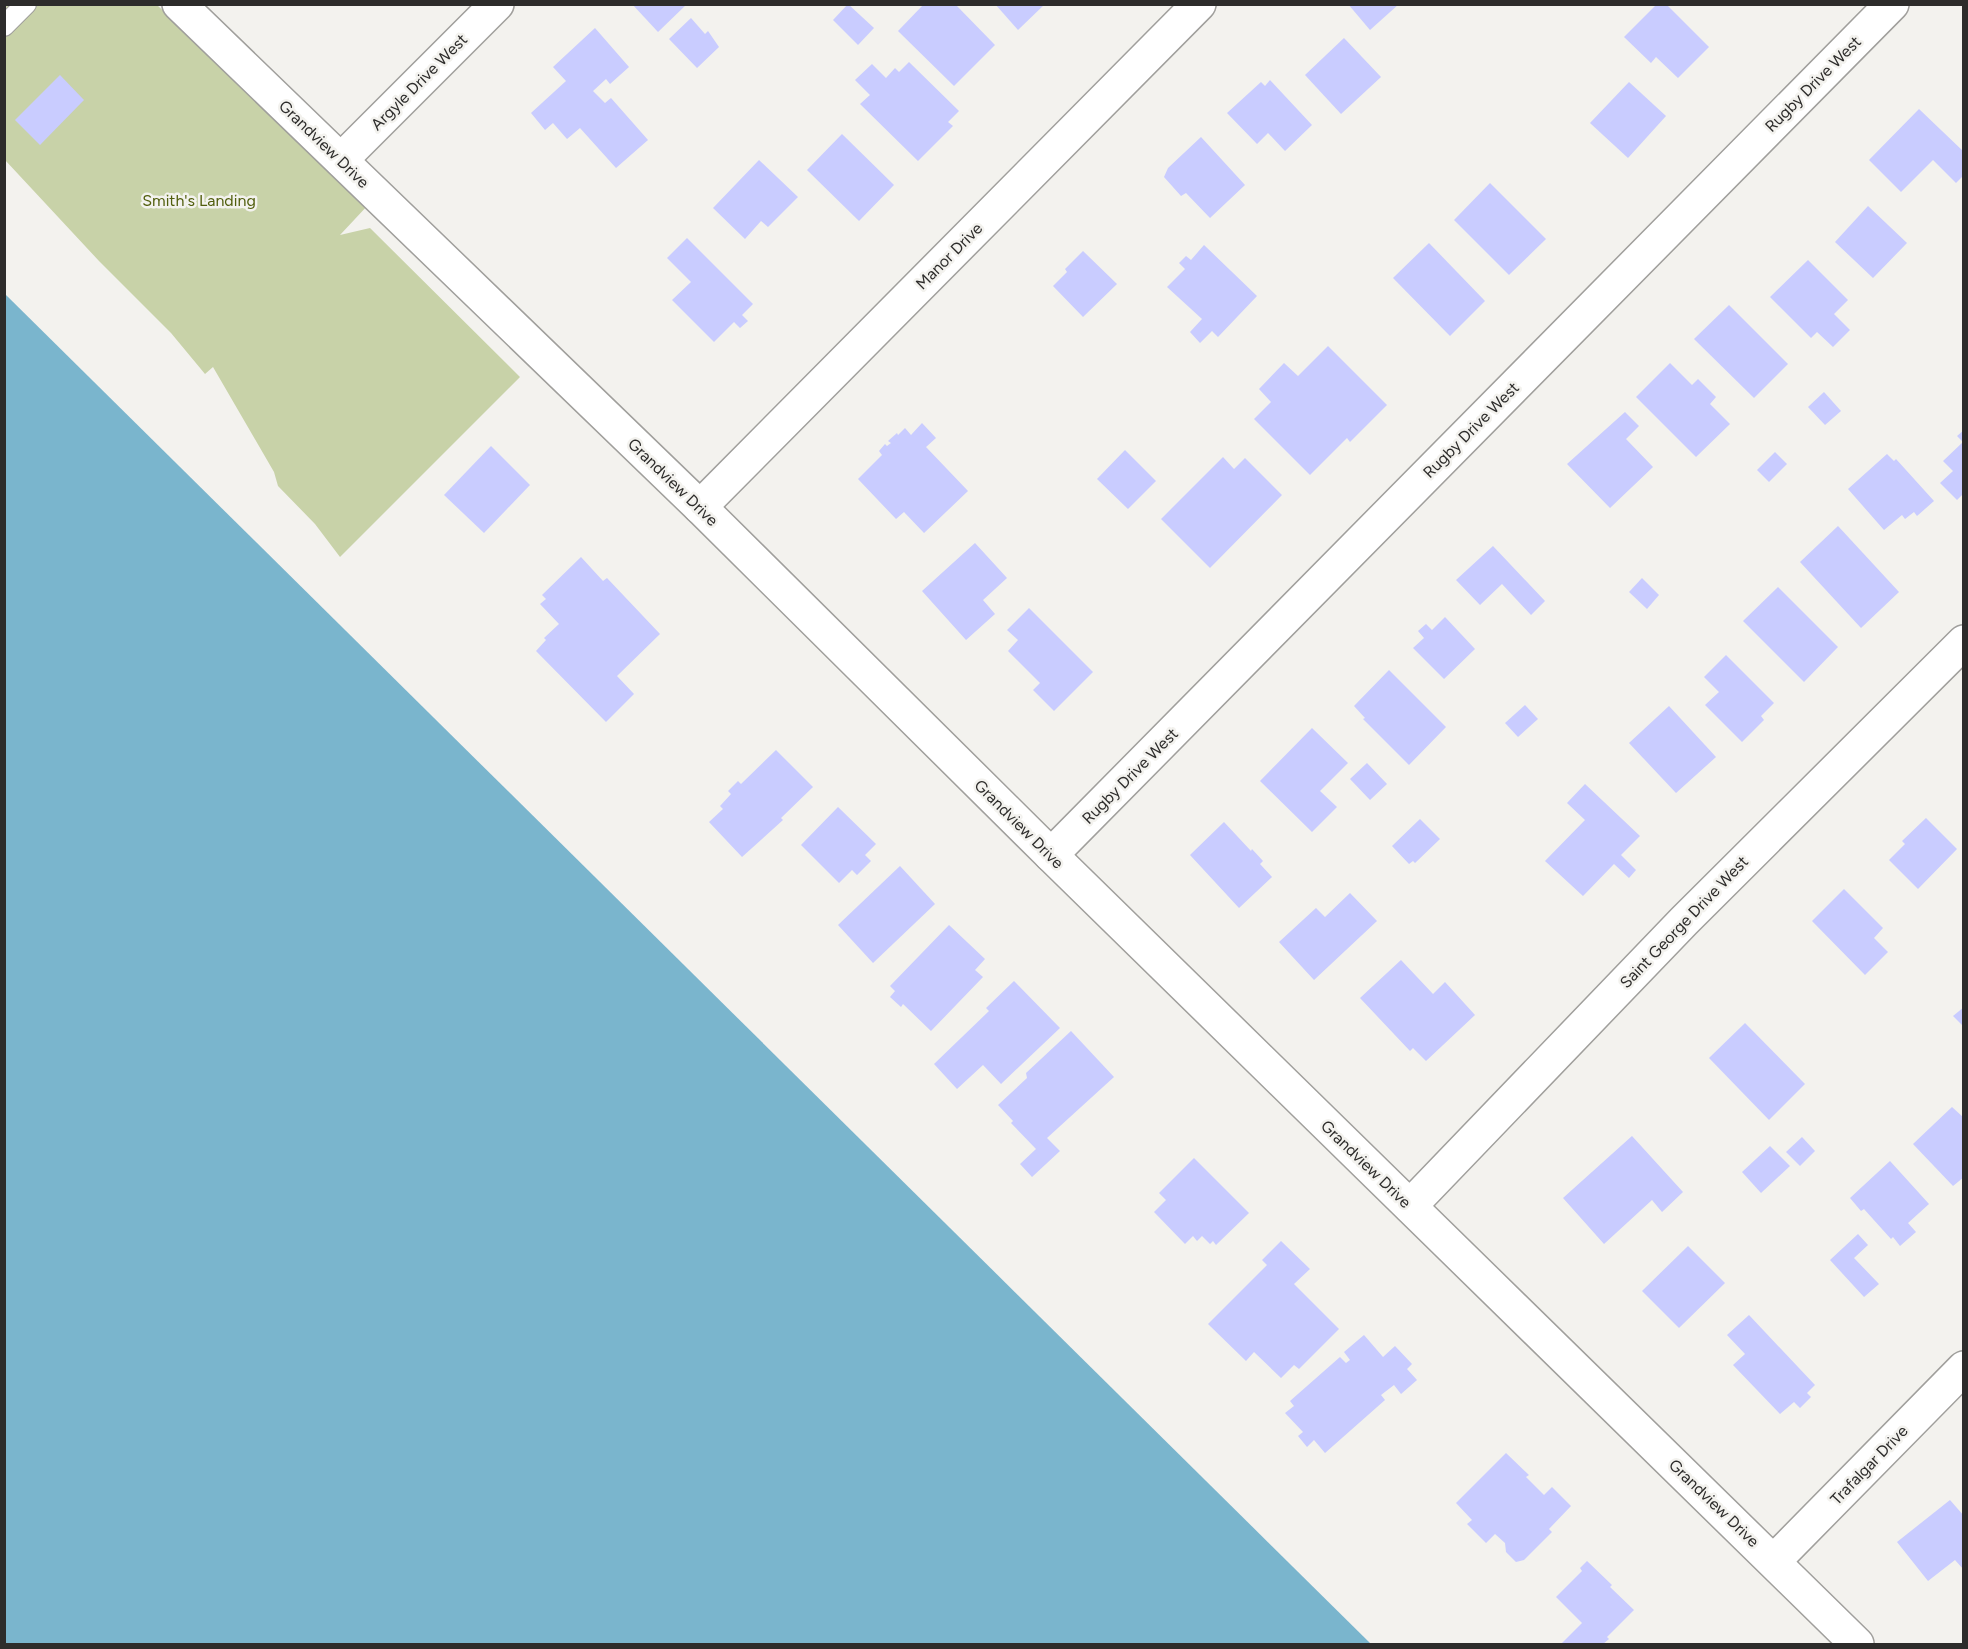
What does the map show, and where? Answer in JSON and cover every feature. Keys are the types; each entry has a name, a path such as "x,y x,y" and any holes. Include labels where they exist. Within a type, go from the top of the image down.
{"street":[{"name":"Grandview Drive","path":"179,4 700,507 1051,855 1857,1644"},
{"name":"Argyle Drive West","path":"341,160 497,4"},
{"name":"Manor Drive","path":"700,507 1199,4"},
{"name":"Rugby Drive West","path":"1051,855 1892,4"},
{"name":"Saint George Drive West","path":"1410,1206 1684,921 1964,642"},
{"name":"Trafalgar Drive","path":"1774,1562 1964,1368"}],"lane":[{"path":"4,26 26,4"}],"green space":[{"name":"Smith's Landing","path":"5,5 157,5 369,204 340,235 370,228 520,377 340,557 315,524 278,486 274,472 213,367 205,374 171,333 99,261 5,160"}],"water":[{"path":"5,294 1371,1644 5,1644"}],"building":[{"path":"632,4 687,4 658,32"},
{"path":"848,4 874,28 858,45 833,20"},
{"path":"924,4 955,4 995,45 954,86 898,31"},
{"path":"995,4 1045,4 1018,30"},
{"path":"1348,4 1399,4 1370,30"},
{"path":"1657,4 1666,4 1709,47 1678,78 1656,57 1651,63 1624,37"},
{"path":"691,18 705,34 708,31 719,47 697,68 669,39"},
{"path":"595,28 629,67 610,84 606,79 593,91 605,103 611,98 648,140 616,168 580,128 567,139 553,123 545,130 531,113 566,81 553,67"},
{"path":"1344,38 1381,77 1341,114 1305,75"},
{"path":"909,62 959,111 948,122 953,126 918,161 860,104 870,95 855,80 872,64 886,78 895,68 899,72"},
{"path":"60,75 84,100 40,145 15,120"},
{"path":"1270,80 1312,125 1285,151 1268,133 1257,144 1227,113 1261,82 1265,86"},
{"path":"1629,82 1666,116 1628,158 1590,123"},
{"path":"1919,109 1964,152 1964,175 1956,183 1933,160 1901,192 1869,160"},
{"path":"842,134 894,185 859,221 807,170"},
{"path":"1201,137 1245,185 1210,218 1186,193 1181,196 1164,177 1168,168"},
{"path":"759,160 798,197 768,227 761,221 745,239 713,208"},
{"path":"1490,183 1546,239 1509,275 1454,220"},
{"path":"1868,206 1907,243 1873,278 1835,242"},
{"path":"687,238 753,304 742,315 748,321 740,328 734,322 714,342 672,300 691,282 667,258"},
{"path":"1429,243 1485,301 1450,336 1393,278"},
{"path":"1204,245 1257,296 1218,337 1212,331 1200,343 1190,332 1202,319 1167,287 1185,269 1179,263 1186,256 1191,260"},
{"path":"1083,251 1117,284 1083,317 1053,286 1067,272 1065,269"},
{"path":"1808,260 1848,300 1834,314 1850,330 1833,347 1817,332 1811,338 1770,297"},
{"path":"1729,305 1788,364 1754,398 1694,339"},
{"path":"1328,346 1387,405 1350,442 1347,438 1310,475 1254,419 1271,402 1259,389 1284,363 1298,376"},
{"path":"1670,363 1692,385 1698,379 1716,397 1710,404 1730,424 1696,457 1636,397"},
{"path":"1824,392 1841,411 1825,425 1808,407"},
{"path":"1625,412 1639,426 1626,439 1653,467 1610,508 1567,464"},
{"path":"922,423 936,438 926,447 968,491 924,533 904,512 896,519 858,479 882,455 879,451 885,444 887,446 891,443 888,441 897,433 898,435 905,428 911,435"},
{"path":"1964,430 1964,493 1957,500 1940,483 1953,471 1943,461 1963,442 1957,436"},
{"path":"491,446 530,485 484,533 444,495"},
{"path":"1125,450 1156,481 1128,509 1097,479"},
{"path":"1775,452 1787,464 1769,482 1757,470"},
{"path":"1887,454 1894,461 1896,459 1934,501 1917,516 1914,512 1905,519 1902,515 1884,530 1848,489"},
{"path":"1223,457 1234,469 1245,458 1282,495 1210,568 1161,519"},
{"path":"1838,526 1899,592 1861,628 1800,562"},
{"path":"975,543 1007,578 983,600 995,614 966,640 922,591"},
{"path":"1493,546 1545,601 1531,615 1502,584 1480,605 1456,580"},
{"path":"581,557 603,581 607,578 660,634 617,676 634,694 606,722 536,651 546,640 544,638 559,624 540,604 546,599 542,595"},
{"path":"1642,578 1659,595 1647,609 1629,592"},
{"path":"1778,587 1838,647 1804,682 1743,621"},
{"path":"1029,608 1093,672 1054,711 1033,690 1040,683 1008,651 1018,640 1007,630"},
{"path":"1445,617 1475,649 1444,679 1413,648 1424,638 1418,631 1426,624 1432,630"},
{"path":"1726,655 1774,703 1761,716 1764,720 1742,742 1705,705 1719,692 1704,677"},
{"path":"1389,670 1446,727 1409,765 1363,719 1365,718 1354,706"},
{"path":"1525,705 1538,719 1518,737 1505,723"},
{"path":"1669,706 1716,757 1676,793 1629,743"},
{"path":"1312,728 1348,763 1320,791 1337,807 1312,832 1260,781"},
{"path":"776,750 813,787 781,818 783,820 742,857 709,822 723,809 720,806 731,794 728,791 738,781 741,784"},
{"path":"1367,763 1387,784 1370,800 1350,779"},
{"path":"1585,784 1640,836 1621,855 1636,870 1629,878 1614,864 1583,896 1545,861 1585,820 1567,803"},
{"path":"838,807 876,844 865,855 871,861 857,875 852,870 839,883 801,845"},
{"path":"1926,818 1957,849 1918,889 1889,860 1905,844 1902,841"},
{"path":"1420,819 1440,839 1415,863 1413,861 1409,864 1392,846"},
{"path":"1224,822 1263,861 1260,864 1272,877 1239,908 1190,855"},
{"path":"900,866 935,904 873,963 838,925"},
{"path":"1844,889 1883,928 1874,938 1888,952 1865,975 1812,921"},
{"path":"1350,893 1377,921 1314,980 1279,942 1316,908 1325,917"},
{"path":"949,925 985,959 975,970 983,977 931,1031 903,1004 901,1007 890,997 895,991 890,986"},
{"path":"1401,960 1433,994 1445,982 1475,1015 1426,1061 1413,1048 1410,1051 1360,998"},
{"path":"1014,981 1060,1028 1001,1084 983,1065 957,1089 934,1064 989,1011 986,1008"},
{"path":"1964,1007 1964,1027 1953,1016"},
{"path":"1745,1023 1805,1084 1769,1120 1709,1058"},
{"path":"1071,1031 1114,1077 1047,1138 1060,1151 1032,1177 1020,1164 1036,1149 1011,1123 1013,1121 998,1105 1027,1078 1026,1073"},
{"path":"1952,1107 1964,1118 1964,1177 1953,1186 1913,1144"},
{"path":"1632,1136 1683,1192 1662,1212 1652,1200 1604,1244 1563,1198"},
{"path":"1802,1137 1815,1151 1800,1166 1786,1152"},
{"path":"1770,1146 1790,1166 1761,1193 1742,1172"},
{"path":"1194,1158 1249,1213 1216,1245 1213,1241 1210,1244 1202,1236 1197,1241 1193,1236 1185,1244 1154,1212 1166,1200 1159,1193"},
{"path":"1890,1161 1929,1204 1908,1223 1916,1232 1900,1246 1850,1198"},
{"path":"1858,1234 1868,1245 1854,1258 1879,1284 1864,1297 1830,1260"},
{"path":"1281,1241 1310,1269 1294,1284 1339,1329 1299,1369 1294,1365 1281,1378 1254,1352 1246,1361 1208,1324 1267,1265 1262,1260"},
{"path":"1688,1246 1725,1283 1679,1328 1642,1291"},
{"path":"1749,1315 1815,1385 1807,1393 1811,1397 1800,1408 1794,1402 1780,1414 1733,1365 1745,1354 1727,1335"},
{"path":"1364,1335 1383,1357 1395,1346 1412,1364 1407,1369 1417,1380 1401,1394 1394,1385 1381,1395 1385,1400 1325,1453 1314,1440 1307,1447 1298,1436 1303,1432 1285,1413 1294,1406 1290,1401 1340,1357 1346,1363 1350,1360 1344,1352"},
{"path":"1506,1453 1529,1475 1526,1477 1544,1495 1552,1487 1571,1506 1549,1529 1552,1532 1524,1560 1516,1562 1506,1552 1505,1543 1495,1534 1486,1543 1467,1524 1472,1520 1456,1503"},
{"path":"1950,1500 1964,1516 1964,1570 1955,1560 1928,1581 1897,1542"},
{"path":"1587,1561 1634,1610 1603,1644 1561,1644 1582,1623 1556,1597 1582,1571 1580,1568"}]}
